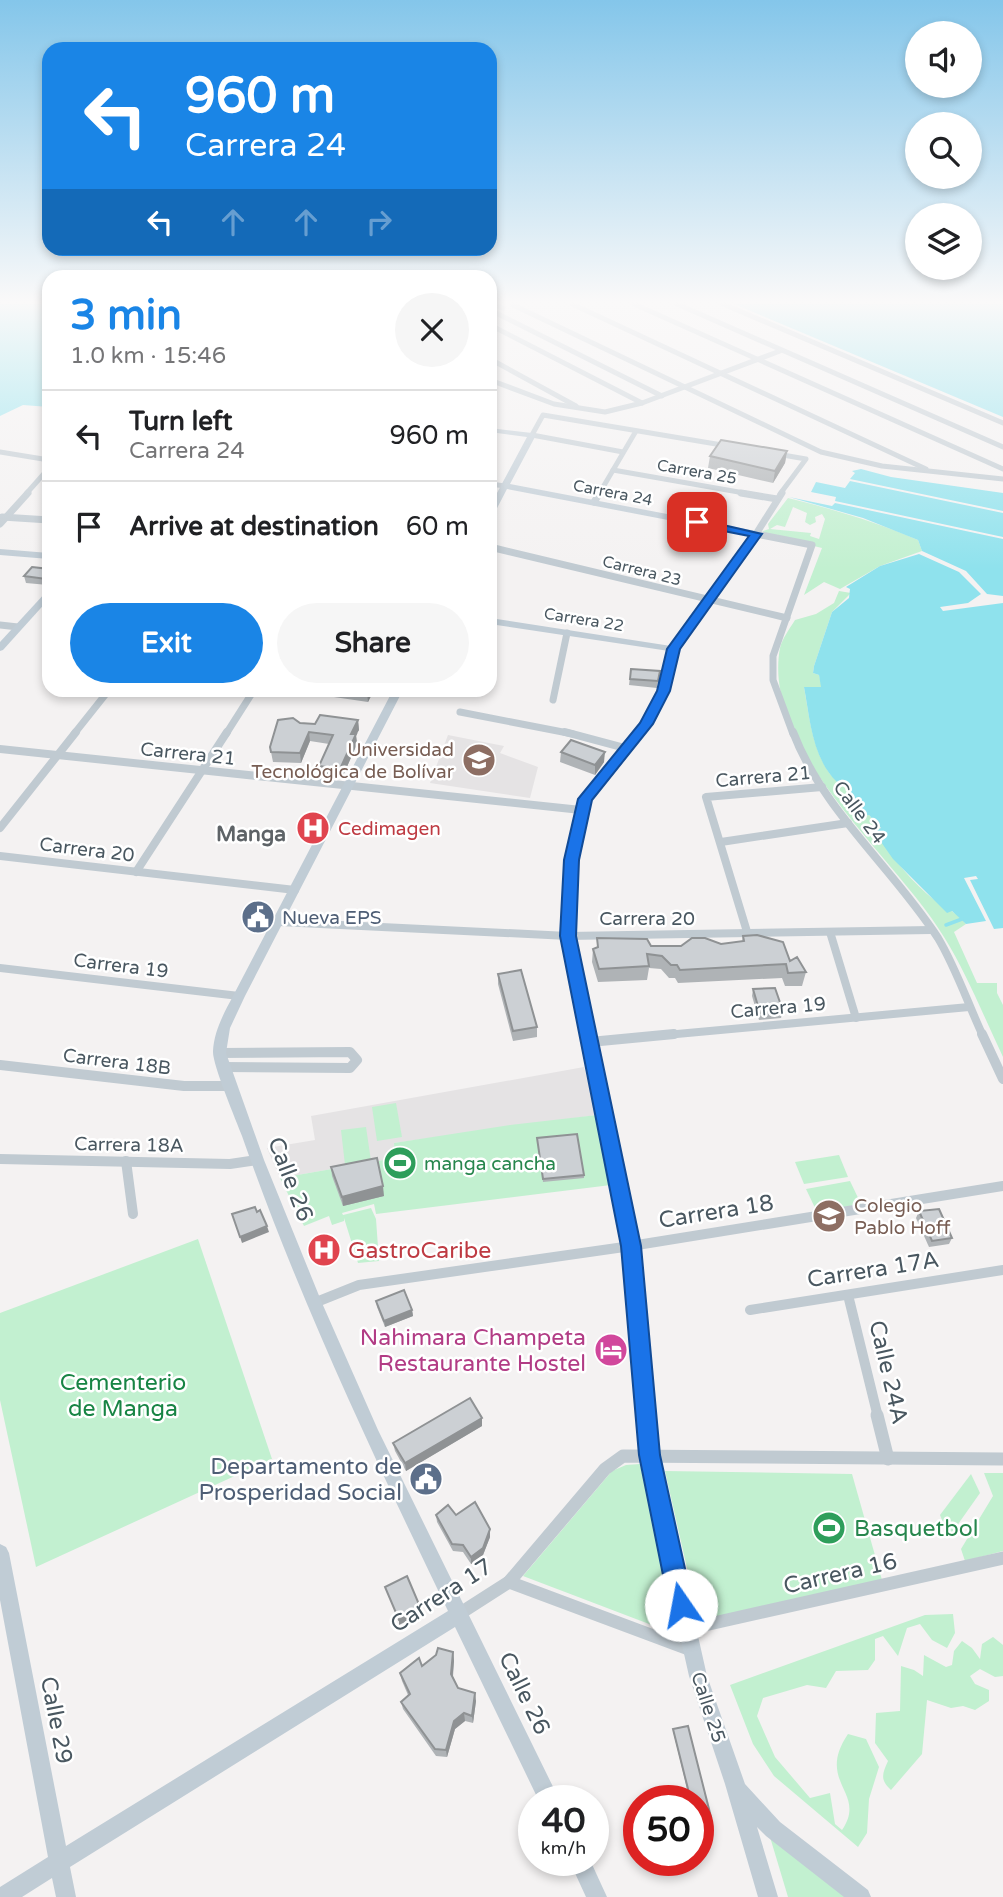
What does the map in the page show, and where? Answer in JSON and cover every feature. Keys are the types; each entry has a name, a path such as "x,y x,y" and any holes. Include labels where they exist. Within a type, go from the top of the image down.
{"main road":[{"path":"497,431 531,435 497,501"},
{"name":"Carrera 24","path":"505,486 756,534"},
{"name":"Calle 25","path":"756,534 674,649 664,691 646,724 586,799 581,810 572,860 568,936 631,1246 649,1455 691,1650 735,1784 768,1897"},
{"path":"0,552 42,555"},
{"path":"0,648 42,601"},
{"name":"Carrera 22","path":"497,622 674,649"},
{"name":"Carrera 17","path":"59,1862 459,1614"},
{"path":"735,1784 773,1829 861,1897"},
{"path":"587,1876 597,1897"}],"street":[{"path":"523,393 554,404 605,412 670,393"},
{"path":"551,393 583,410"},
{"path":"622,393 642,403"},
{"path":"655,393 662,396"},
{"path":"696,393 821,452 882,466 1003,479"},
{"path":"768,393 934,472"},
{"path":"830,393 1003,470"},
{"path":"876,393 1003,447"},
{"path":"929,393 1003,423"},
{"path":"623,452 531,435 543,415 741,448"},
{"path":"594,502 636,431"},
{"path":"0,452 42,459"},
{"name":"Calle 25","path":"756,534 776,499 806,459 767,452"},
{"name":"Carrera 25","path":"613,470 776,499"},
{"path":"0,524 3,517 42,475"},
{"name":"Carrera 24","path":"497,485 505,486"},
{"path":"3,517 42,520"},
{"name":"Carrera 24","path":"756,534 812,545"},
{"name":"Calle 24","path":"812,545 771,669 801,754 848,823 938,939 1003,1079"},
{"name":"Carrera 23","path":"497,549 787,618"},
{"path":"0,625 18,627"},
{"path":"553,700 567,633"},
{"path":"0,828 104,697"},
{"path":"136,872 249,697"},
{"path":"220,1060 224,1028 239,996 394,697"},
{"path":"460,712 570,733 625,748"},
{"name":"Carrera 21","path":"0,749 581,810"},
{"name":"Carrera 21","path":"721,842 706,797 822,787"},
{"path":"748,936 721,842 848,823"},
{"name":"Carrera 20","path":"0,856 295,890"},
{"name":"Carrera 20","path":"279,922 568,936 748,936 931,930"},
{"path":"830,932 856,1018"},
{"name":"Carrera 19","path":"0,968 239,996"},
{"name":"Carrera 19","path":"590,1042 969,1007"},
{"path":"350,1052 357,1060 350,1068 220,1060 350,1052"},
{"name":"Calle 26","path":"220,1060 314,1303 372,1436 542,1785"},
{"name":"Carrera 18B","path":"0,1065 184,1086 230,1086"},
{"name":"Carrera 18A","path":"0,1159 230,1164 257,1160"},
{"path":"126,1161 133,1214"},
{"name":"Carrera 18","path":"314,1303 359,1285 631,1246 1003,1186"},
{"name":"Carrera 17A","path":"750,1310 1003,1270"},
{"name":"Calle 24A","path":"849,1295 888,1459"},
{"name":"Carrera 17","path":"459,1614 509,1582 613,1461 623,1456 1003,1459"},
{"name":"Calle 29","path":"0,1553 65,1897"},
{"name":"Carrera 16","path":"686,1630 1003,1558"},
{"path":"509,1582 691,1650"},
{"name":"Carrera 17","path":"3,1897 59,1862"}],"shaded area":[{"name":"Universidad Tecnológica de Bolívar","path":"448,735 504,746 500,753 538,767 530,798 430,783"},
{"path":"584,1067 597,1115 394,1143 396,1158 280,1178 267,1148 315,1140 311,1116"}],"green space":[{"path":"788,498 854,516 902,533 918,540 922,551 880,566 840,589 824,582 804,595 822,548 764,534 763,531 769,529 768,524","holes":["793,507 807,513 805,522 810,525 816,522 815,517 822,514 825,519 819,539 810,536 811,533 770,529 777,525 785,527"]},
{"path":"839,591 851,593 832,612 814,666 813,673 819,675 822,687 804,687 818,752 830,774 851,793 845,795 863,816 869,815 881,829 875,832 905,872 926,893 966,924 954,932 977,983 997,983 997,993 1003,1005 1003,1057 968,981 944,937 837,801 811,764 791,725 780,687 781,645 795,620 816,614 834,603"},
{"path":"396,1103 402,1137 377,1141 372,1107"},
{"path":"597,1115 611,1185 376,1214 374,1204 342,1213 343,1215 371,1208 376,1219 379,1261 358,1263 344,1218 344,1221 332,1225 329,1216 304,1226 280,1178 395,1158 394,1143"},
{"path":"366,1127 371,1161 345,1165 341,1130"},
{"path":"839,1155 848,1177 804,1184 795,1162"},
{"path":"850,1181 861,1204 817,1212 806,1189"},
{"name":"Cementerio de Manga","path":"198,1239 272,1459 36,1567 0,1400 0,1313"},
{"path":"640,1464 678,1635 523,1576 612,1471 626,1465"},
{"path":"665,1471 852,1474 882,1580 699,1621"},
{"path":"984,1473 1003,1473 1003,1551 965,1561 961,1549 993,1496"},
{"path":"971,1474 980,1493 949,1537 940,1515"},
{"path":"953,1614 955,1633 947,1648 932,1640 920,1624 907,1628 898,1656 883,1636 875,1639 875,1660 868,1670 836,1671 826,1688 807,1685 763,1698 757,1716 775,1757 810,1798 830,1793 835,1824 842,1830 848,1817 849,1806 838,1776 839,1751 848,1734 866,1739 879,1767 869,1799 867,1833 858,1847 774,1776 753,1744 730,1685 925,1615"},
{"path":"993,1637 1003,1645 1003,1676 995,1677 980,1669 970,1676 975,1684 989,1690 989,1701 975,1710 963,1706 951,1708 927,1700 922,1754 891,1790 883,1777 888,1761 875,1743 876,1713 900,1711 901,1666 923,1676 924,1655 946,1667 952,1665 954,1651 962,1641 972,1648 980,1659 982,1644"},
{"path":"770,1837 845,1897 788,1897"}],"water":[{"path":"0,393 42,393 42,406 23,405 0,416"},
{"path":"945,393 1003,393 1003,417"},
{"path":"861,469 891,477 1003,493 1003,511 850,479 855,473 852,471"},
{"path":"850,481 1003,513 1003,537 835,501 836,497 811,492 816,482 845,488"},
{"path":"789,497 832,506 835,503 1003,539 1003,596 987,594 966,571 922,551 918,540 863,518"},
{"path":"919,554 959,572 981,594 968,603 940,607 943,611 1003,603 1003,928 994,929 970,880 978,879 976,876 964,878 986,921 966,924 952,911 947,913 893,859 874,832 881,828 869,815 863,816 845,794 851,792 841,781 837,782 822,762 810,725 804,687 821,687 819,675 813,673 814,666 832,612 849,598 850,589 846,587 880,566"}],"building":[{"path":"721,440 787,451 775,471 710,456"},
{"path":"32,567 42,568 42,578 24,576"},
{"path":"631,669 660,671 658,681 630,679"},
{"path":"320,715 358,720 351,734 356,734 340,769 319,766 333,735 309,732 300,753 271,752 278,720 293,718 300,723 315,724"},
{"path":"571,740 605,752 595,765 561,752"},
{"path":"757,935 783,942 790,961 797,957 806,972 788,973 786,964 680,970 677,965 671,965 662,956 647,954 649,966 599,969 593,949 598,947 597,938 647,939 651,946 681,946 692,938 705,938 721,944 744,941 743,936"},
{"path":"521,970 537,1027 513,1031 498,974"},
{"path":"775,988 783,1011 760,1013 753,989"},
{"path":"577,1134 584,1175 543,1179 537,1138"},
{"path":"377,1158 383,1186 342,1197 331,1167"},
{"path":"255,1207 257,1212 260,1210 267,1226 240,1237 232,1214"},
{"path":"939,1209 952,1238 932,1241 919,1211"},
{"path":"404,1290 412,1310 384,1321 376,1301"},
{"path":"470,1398 482,1418 405,1463 393,1443"},
{"path":"475,1502 490,1529 483,1548 471,1557 463,1545 452,1544 436,1515 448,1505 456,1515"},
{"path":"407,1576 421,1609 399,1620 385,1587"},
{"path":"438,1648 453,1652 451,1674 458,1688 475,1693 472,1716 464,1713 454,1721 446,1750 435,1749 401,1702 410,1694 400,1673 419,1658 422,1666 436,1655"},
{"path":"688,1726 703,1785 687,1785 673,1729"}],"waterway":[{"path":"946,925 962,919"}],"place":[{"name":"Universidad Tecnológica de Bolívar","path":"479,760"},
{"name":"Cedimagen","path":"313,828"},
{"name":"Nueva EPS","path":"258,917"},
{"name":"manga cancha","path":"400,1163"},
{"name":"Colegio Pablo Hoff","path":"829,1216"},
{"name":"GastroCaribe","path":"324,1250"},
{"name":"Nahimara Champeta Restaurante Hostel","path":"611,1350"},
{"name":"Departamento de Prosperidad Social","path":"426,1479"},
{"name":"Basquetbol","path":"829,1528"}],"district":[{"name":"Manga","path":"251,834"}],"route":[{"path":"681,1605 649,1455 631,1246 568,936 572,860 581,810 586,799 646,724 664,691 674,649 679,640 710,601 756,534 697,522"}]}
